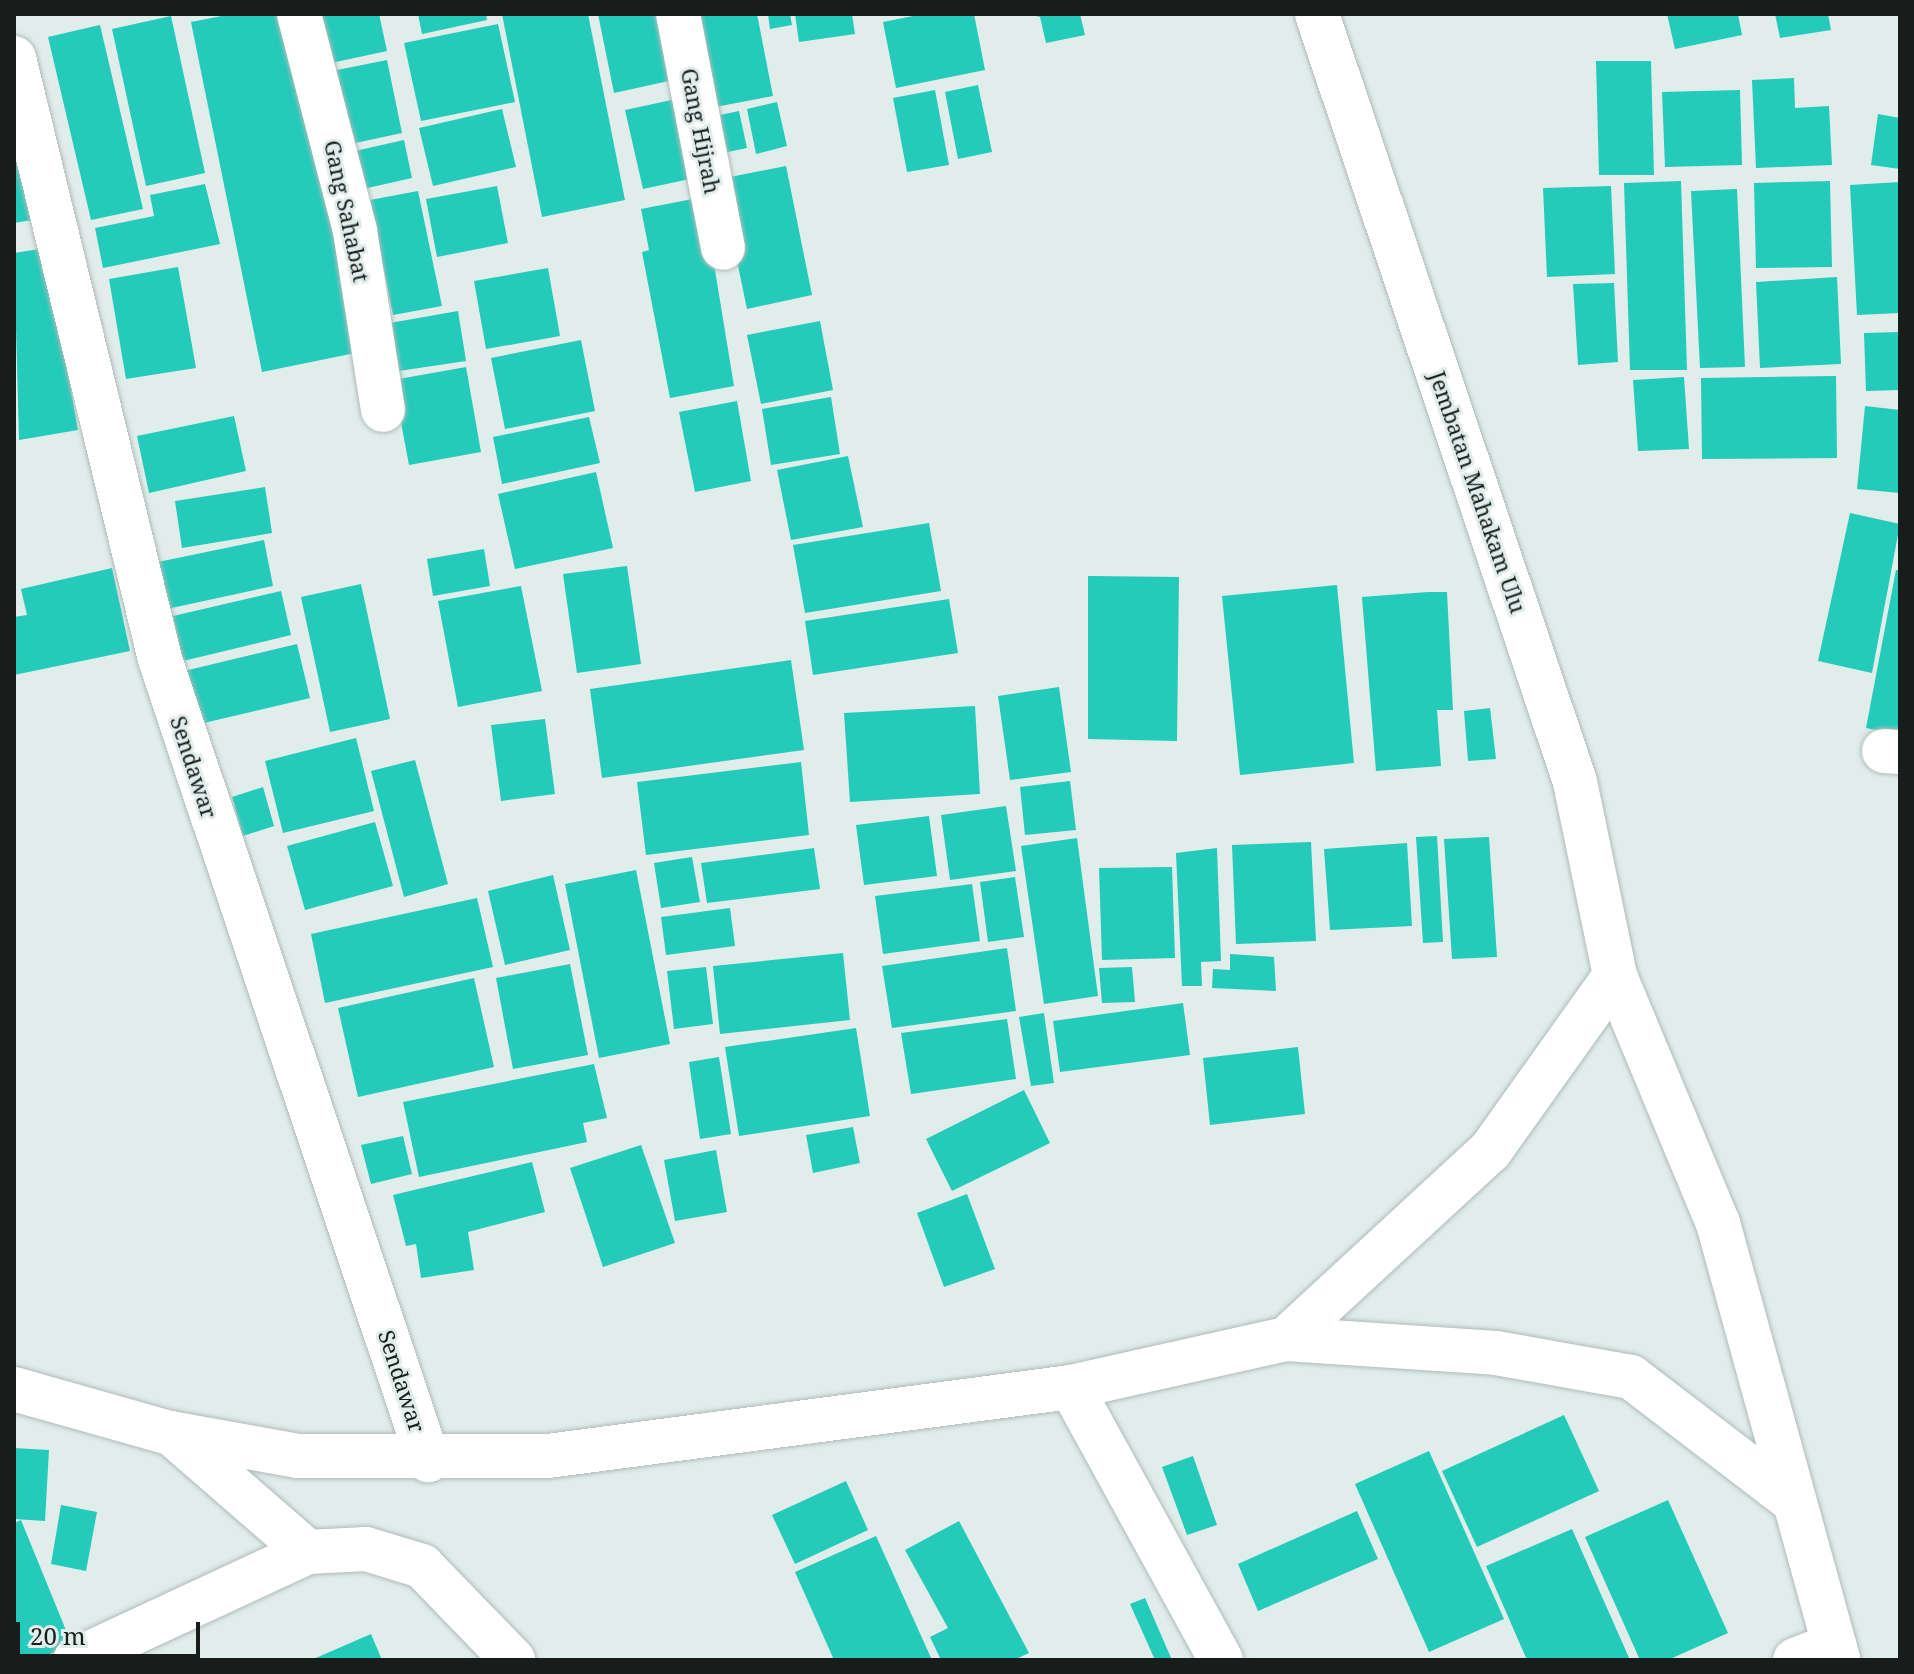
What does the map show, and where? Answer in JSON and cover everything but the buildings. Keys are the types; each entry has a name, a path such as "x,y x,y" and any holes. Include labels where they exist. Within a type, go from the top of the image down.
{"street":[{"name":"Gang Sahabat","path":"299,14 355,231 383,410"},
{"name":"Gang Hijrah","path":"678,14 723,248"},
{"name":"Jembatan Mahakam Ulu","path":"1317,14 1575,782 1615,976 1718,1223 1793,1501 1822,1655"},
{"name":"Sendawar","path":"14,58 160,659 428,1460"},
{"path":"1286,1339 1490,1151 1615,976"},
{"path":"14,1389 170,1433 298,1456 428,1460 676,1443 1071,1387 1286,1339 1496,1353 1631,1377 1793,1501"},
{"path":"1071,1387 1221,1660"},
{"path":"170,1433 308,1552"},
{"path":"75,1660 308,1552 366,1549 422,1566 513,1660"}]}
